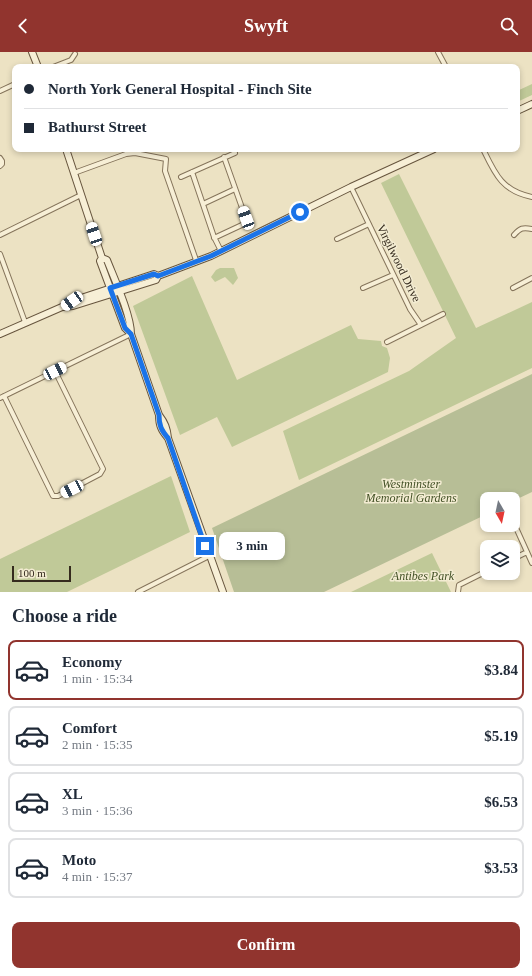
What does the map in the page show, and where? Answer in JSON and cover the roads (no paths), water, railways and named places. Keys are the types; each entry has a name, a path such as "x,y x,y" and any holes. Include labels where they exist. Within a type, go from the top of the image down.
{"main road":[{"path":"32,52 37,64"},
{"path":"520,110 532,104"},
{"path":"67,152 102,258 100,261 125,328 131,334"},
{"path":"0,334 62,307 72,301 111,291 119,292 156,280 158,276 221,251 351,187 427,152"},
{"path":"102,258 107,260 117,286 131,325 131,334 159,415 165,423 168,438 223,592"},
{"path":"111,291 117,286 154,274 158,276"}],"street":[{"path":"438,52 444,64"},
{"path":"60,64 70,60 75,54"},
{"path":"0,91 12,85"},
{"path":"484,152 494,172 505,185 519,194 532,197"},
{"path":"74,173 126,154 137,153 166,159 165,171 196,260"},
{"path":"181,177 235,153"},
{"path":"0,158 2,164 0,166"},
{"path":"214,238 246,222 246,218 224,158"},
{"path":"192,172 214,238 221,251"},
{"name":"Virgilwood Drive","path":"351,187 410,309 421,324"},
{"path":"202,204 235,189"},
{"path":"0,236 81,195"},
{"path":"338,239 369,224"},
{"path":"514,235 520,228 524,227 532,229"},
{"path":"0,254 25,322"},
{"path":"362,288 393,275"},
{"path":"513,288 532,278"},
{"path":"387,342 443,314"},
{"path":"55,371 103,470 100,474 58,496 53,496 2,397 55,371 131,334"},
{"path":"518,532 532,563"},
{"path":"520,556 527,552"},
{"path":"138,592 209,556"},
{"path":"458,592 459,585 480,574"}],"park label":[{"name":"Westminster Memorial Gardens","path":"411,491"},
{"name":"Antibes Park","path":"423,576"}]}
